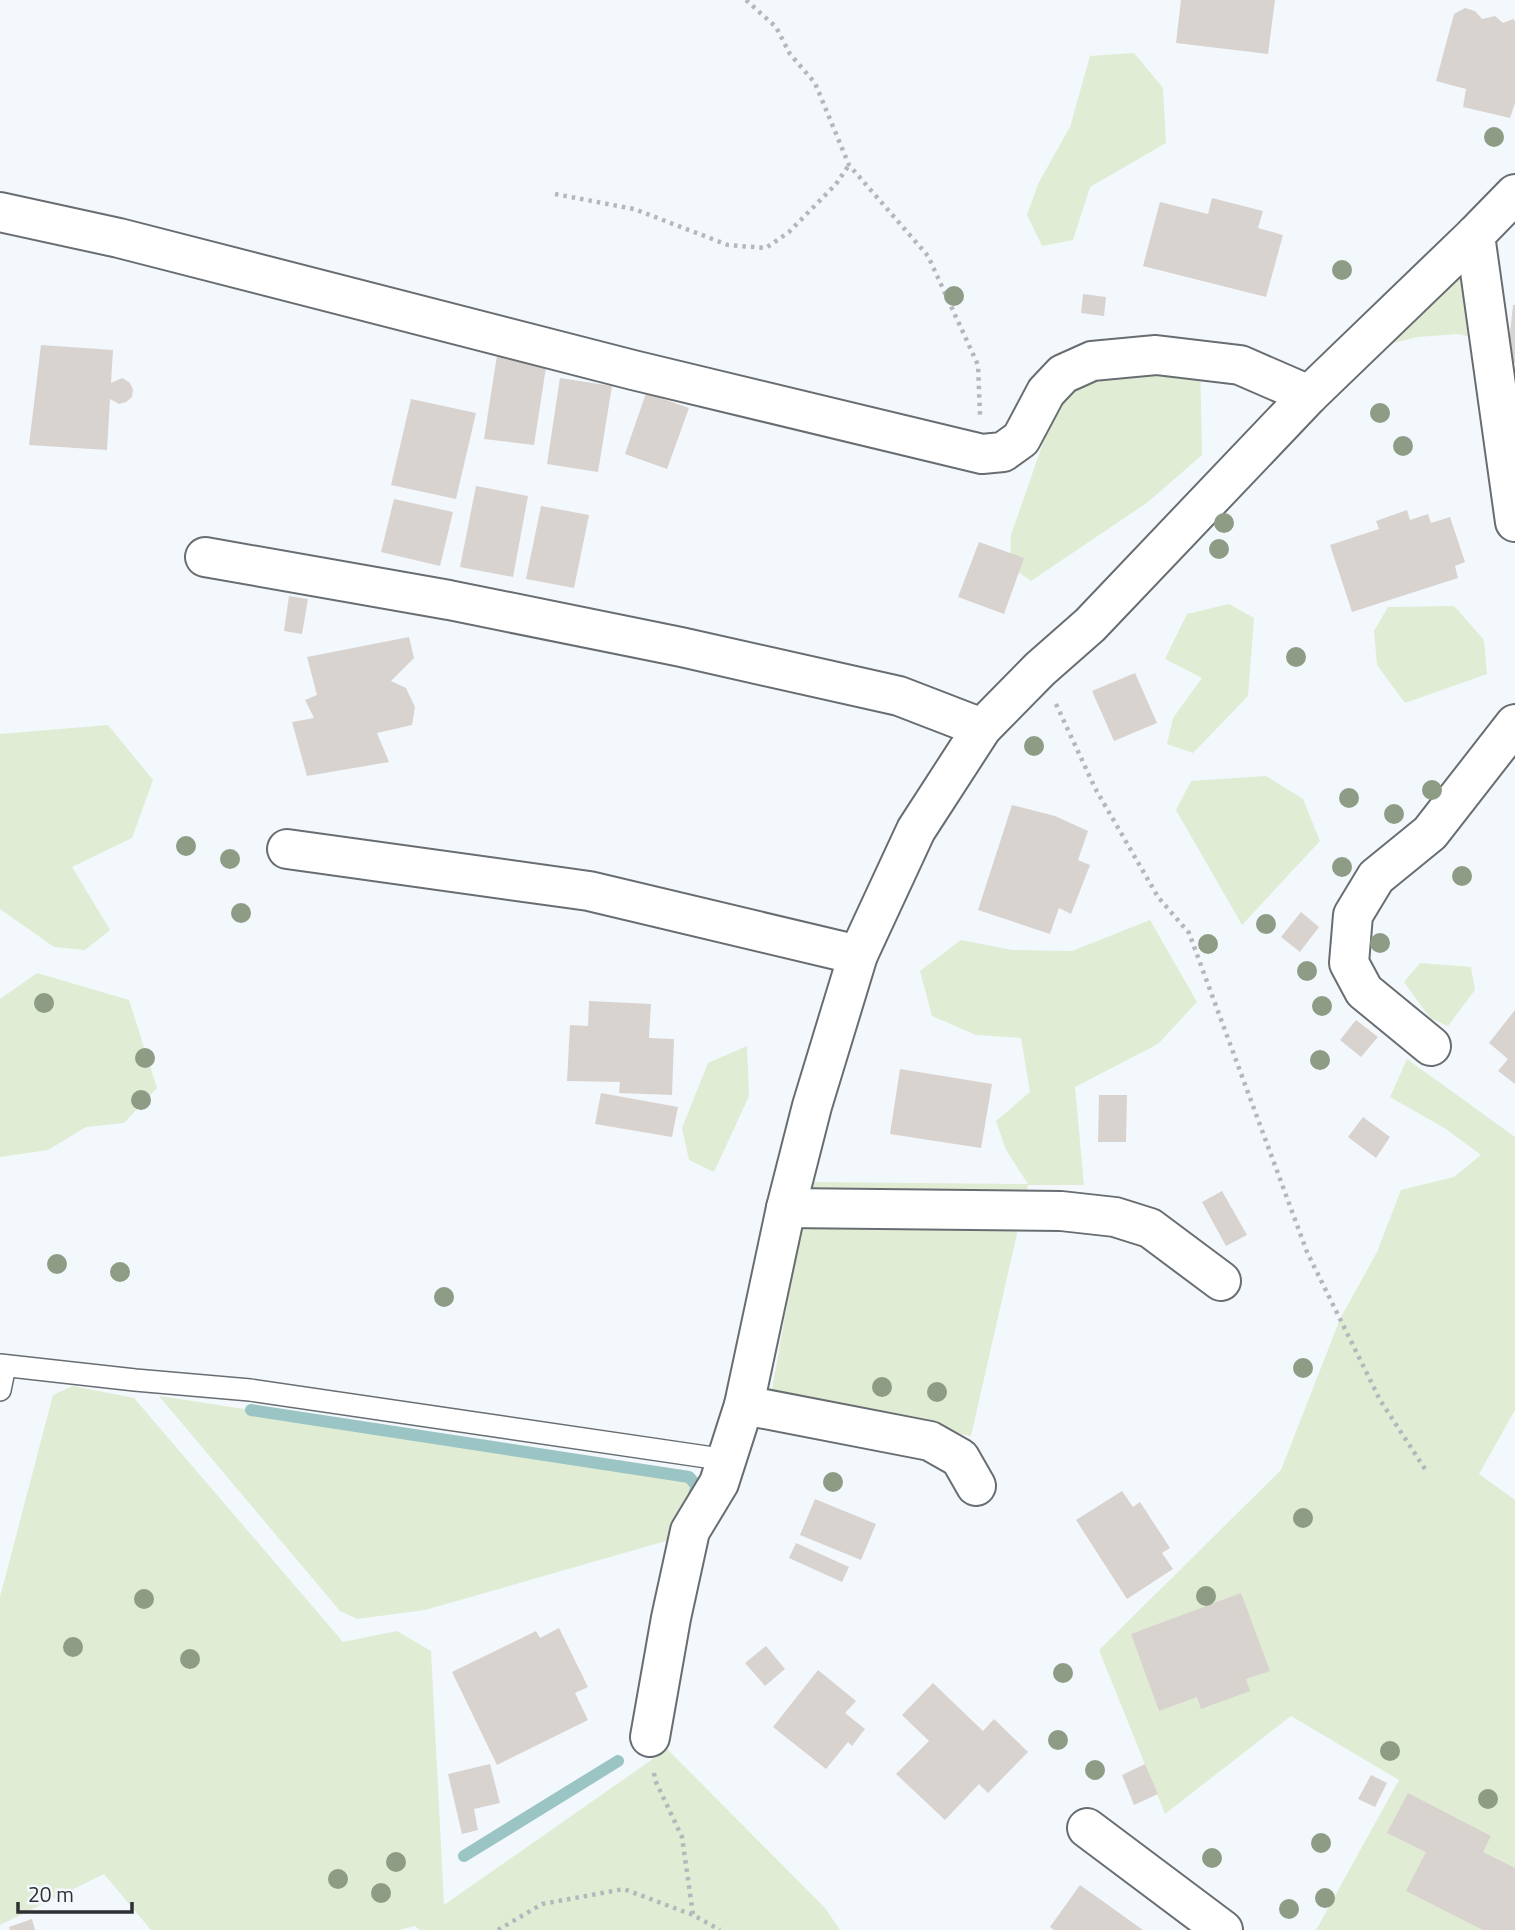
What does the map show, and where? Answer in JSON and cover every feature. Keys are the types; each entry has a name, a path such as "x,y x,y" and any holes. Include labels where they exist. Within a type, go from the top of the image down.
{"street":[{"path":"650,1737 690,1531 719,1483 744,1405 786,1208 812,1105 858,955 916,831 982,728 1040,669 1090,625 1309,395 1515,194"},
{"path":"0,212 119,238 633,370 982,454 1003,452 1021,439 1046,392 1063,374 1092,361 1156,355 1240,365 1309,395"},
{"path":"1475,235 1515,522"},
{"path":"205,557 449,600 681,647 899,696 982,728"},
{"path":"1431,1046 1364,991 1349,963 1353,915 1376,877 1430,833 1515,724"},
{"path":"287,849 589,891 858,955"},
{"path":"786,1208 1061,1210 1115,1217 1150,1228 1221,1281"},
{"path":"744,1405 930,1441 960,1458 976,1486"},
{"path":"1087,1828 1223,1930"}],"lane":[{"path":"0,1390 2,1365 250,1390 727,1460"}],"path":[{"path":"746,0 776,27 790,54 815,83 849,165 928,256 978,365 982,454"},
{"path":"555,194 634,209 728,245 766,248 789,232 836,184 849,165"},
{"path":"1040,669 1095,788 1158,897 1189,933 1307,1252 1380,1400 1425,1469"},
{"path":"650,1737 655,1780 682,1837 693,1915"},
{"path":"498,1930 542,1904 624,1889 693,1915 720,1930"}],"green space":[{"path":"1134,53 1163,88 1166,143 1090,187 1073,240 1042,246 1027,215 1038,184 1070,127 1090,56"},
{"path":"1449,270 1489,280 1489,341 1458,334 1417,337 1386,345"},
{"path":"1144,341 1200,356 1202,455 1148,502 1031,581 1010,566 1011,535 1060,394"},
{"path":"1229,604 1254,618 1248,696 1193,753 1167,744 1173,718 1202,678 1165,659 1187,614"},
{"path":"1454,606 1484,640 1487,674 1405,703 1377,665 1374,631 1388,607"},
{"path":"108,725 153,780 132,838 72,867 110,930 85,950 54,947 0,909 0,734"},
{"path":"1266,776 1303,799 1320,841 1242,925 1176,810 1191,781"},
{"path":"1150,920 1197,1002 1158,1044 1075,1087 1084,1185 1028,1185 971,1436 771,1395 809,1182 1028,1184 1006,1150 996,1121 1030,1092 1021,1038 976,1035 932,1016 920,971 961,940 1012,950 1072,951"},
{"path":"1420,963 1471,967 1475,990 1448,1026 1430,1018 1404,982"},
{"path":"37,973 129,1000 157,1088 124,1123 86,1127 48,1150 0,1157 0,999"},
{"path":"747,1046 749,1096 714,1172 689,1160 682,1128 708,1063"},
{"path":"1407,1059 1515,1137 1515,1410 1479,1474 1515,1500 1515,1930 1316,1930 1399,1780 1291,1716 1165,1814 1099,1650 1281,1470 1340,1319 1377,1252 1401,1190 1454,1177 1481,1155 1446,1129 1390,1097"},
{"path":"73,1386 134,1398 343,1642 397,1631 431,1651 444,1905 667,1749 825,1908 840,1930 420,1930 415,1926 399,1930 151,1930 104,1874 0,1925 0,1597 53,1395"},
{"path":"159,1396 689,1477 697,1486 673,1539 425,1610 357,1619 340,1611"}],"building":[{"path":"1181,0 1275,0 1268,54 1176,43"},
{"path":"1465,8 1475,11 1482,19 1495,16 1503,23 1513,19 1515,21 1515,103 1510,118 1463,107 1466,89 1436,81 1454,14"},
{"path":"1212,198 1263,211 1258,228 1283,235 1266,297 1143,266 1160,202 1208,214"},
{"path":"1083,294 1106,297 1104,316 1081,313"},
{"path":"1515,305 1515,363 1507,362"},
{"path":"41,345 113,350 111,383 122,378 129,382 133,389 132,397 126,402 119,404 110,399 107,450 29,445"},
{"path":"497,355 547,361 534,445 484,439"},
{"path":"560,378 612,386 598,472 547,464"},
{"path":"646,393 689,408 667,469 625,454"},
{"path":"411,399 476,413 456,499 391,485"},
{"path":"476,486 528,496 513,577 460,567"},
{"path":"394,499 453,512 440,566 381,552"},
{"path":"541,506 589,515 574,588 526,579"},
{"path":"1407,510 1410,520 1428,514 1431,523 1450,517 1465,562 1455,566 1458,578 1352,612 1330,545 1379,529 1376,521"},
{"path":"979,542 1024,558 1004,614 958,597"},
{"path":"289,596 308,599 302,634 284,631"},
{"path":"409,637 414,658 391,681 406,688 415,707 412,725 377,733 389,762 307,776 292,722 314,718 305,700 317,695 307,657"},
{"path":"1135,673 1157,723 1114,741 1092,691"},
{"path":"1012,805 1055,816 1088,831 1078,860 1090,865 1071,914 1059,908 1050,934 978,910"},
{"path":"1301,912 1319,927 1300,952 1281,937"},
{"path":"589,1001 651,1004 649,1038 674,1039 672,1095 619,1093 620,1082 567,1081 570,1025 588,1026"},
{"path":"1515,1010 1515,1084 1498,1071 1508,1059 1489,1043"},
{"path":"1356,1020 1378,1037 1361,1057 1340,1040"},
{"path":"900,1069 992,1084 981,1148 890,1134"},
{"path":"601,1093 678,1107 672,1137 595,1124"},
{"path":"1099,1095 1127,1095 1126,1142 1098,1142"},
{"path":"1363,1117 1390,1137 1376,1158 1348,1137"},
{"path":"1222,1191 1247,1235 1226,1246 1202,1202"},
{"path":"1122,1491 1133,1507 1140,1502 1170,1548 1162,1553 1173,1569 1127,1599 1076,1520"},
{"path":"815,1499 876,1524 861,1560 800,1535"},
{"path":"796,1543 849,1567 842,1582 789,1558"},
{"path":"1241,1593 1270,1671 1246,1679 1250,1691 1201,1709 1197,1697 1159,1711 1131,1634"},
{"path":"559,1628 588,1687 575,1693 588,1720 497,1765 452,1672 536,1631 540,1638"},
{"path":"766,1646 785,1669 765,1686 745,1663"},
{"path":"818,1670 856,1701 845,1713 865,1729 852,1746 848,1742 826,1769 773,1727"},
{"path":"933,1683 983,1731 994,1719 1028,1752 988,1793 979,1784 945,1820 896,1774 929,1741 902,1715"},
{"path":"490,1764 500,1803 474,1809 478,1830 462,1834 448,1774"},
{"path":"1145,1764 1158,1794 1134,1805 1122,1775"},
{"path":"1371,1775 1387,1783 1375,1807 1358,1799"},
{"path":"1408,1793 1491,1836 1483,1852 1515,1868 1515,1930 1483,1930 1406,1891 1426,1852 1387,1833"},
{"path":"1080,1885 1143,1930 1054,1930 1050,1927"},
{"path":"32,1919 35,1930 10,1930 9,1927"}],"waterway":[{"path":"251,1410 689,1477 697,1486 693,1498"},
{"path":"464,1856 618,1761"}]}
